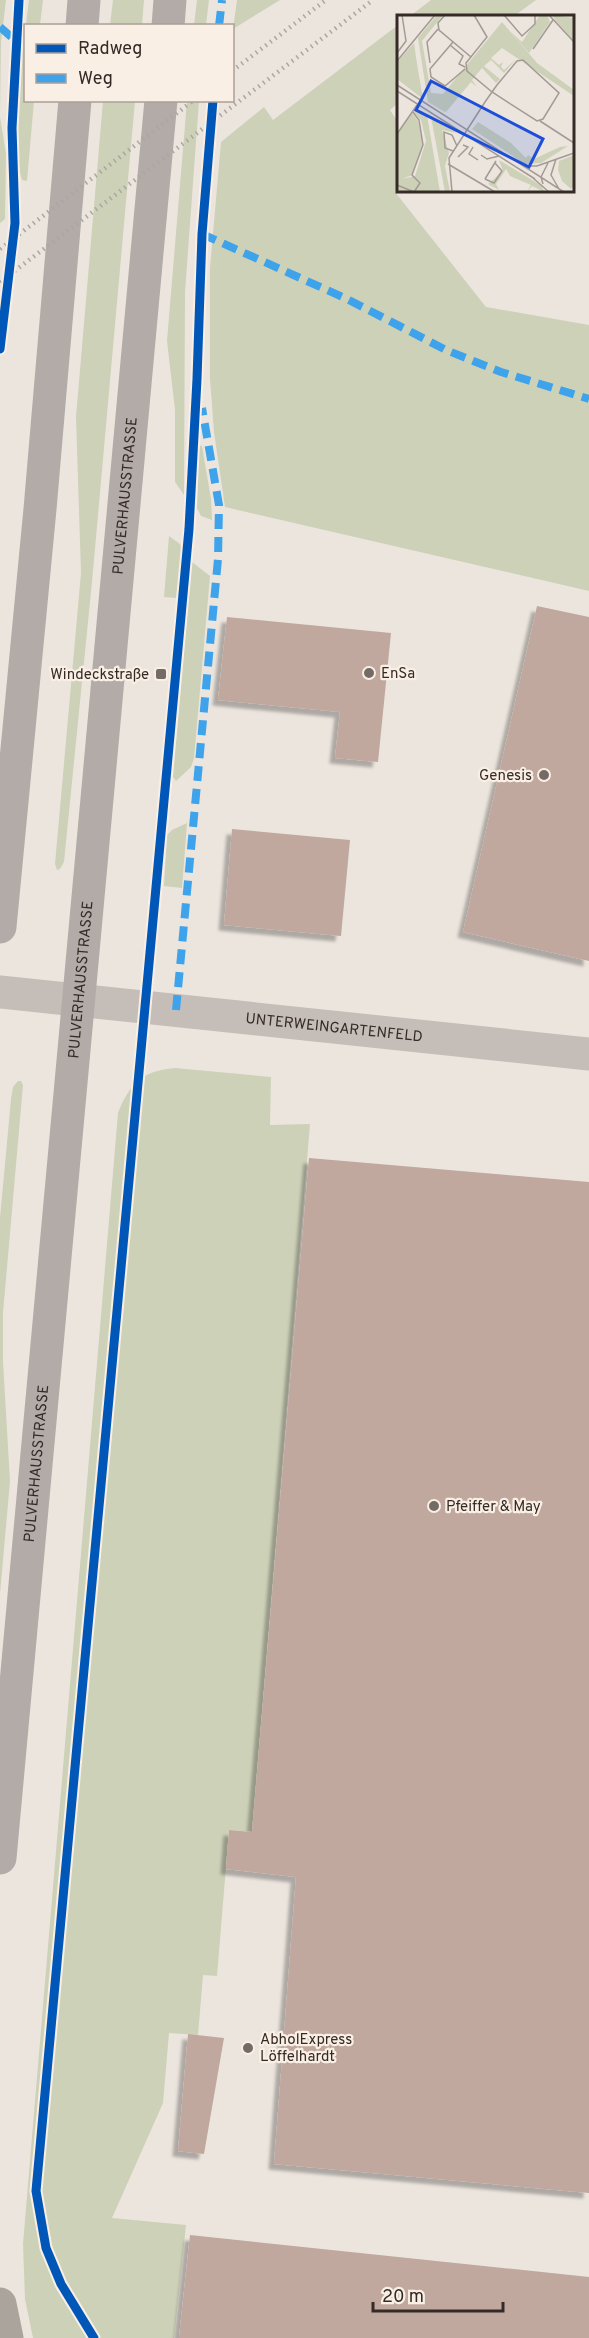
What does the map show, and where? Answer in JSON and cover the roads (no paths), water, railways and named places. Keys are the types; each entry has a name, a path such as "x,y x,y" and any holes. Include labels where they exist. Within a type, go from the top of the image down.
{"highway":[{"path":"0,2304 7,2338"}],"main road":[{"path":"82,24 84,0"},
{"path":"168,24 170,0"},
{"path":"0,927 39,521 75,102"},
{"name":"PULVERHAUSSTRASSE","path":"0,1858 161,102"}],"street":[{"name":"UNTERWEINGARTENFELD","path":"0,992 589,1054"}],"railway":[{"path":"234,69 326,0"},
{"path":"0,282 373,0"},
{"path":"0,249 191,102"}],"place":[{"name":"EnSa","path":"369,673"},
{"name":"Windeckstraße","path":"161,674"},
{"name":"Genesis","path":"544,775"},
{"name":"Pfeiffer & May","path":"434,1506"},
{"name":"AbholExpress Löffelhardt","path":"248,2048"}]}
